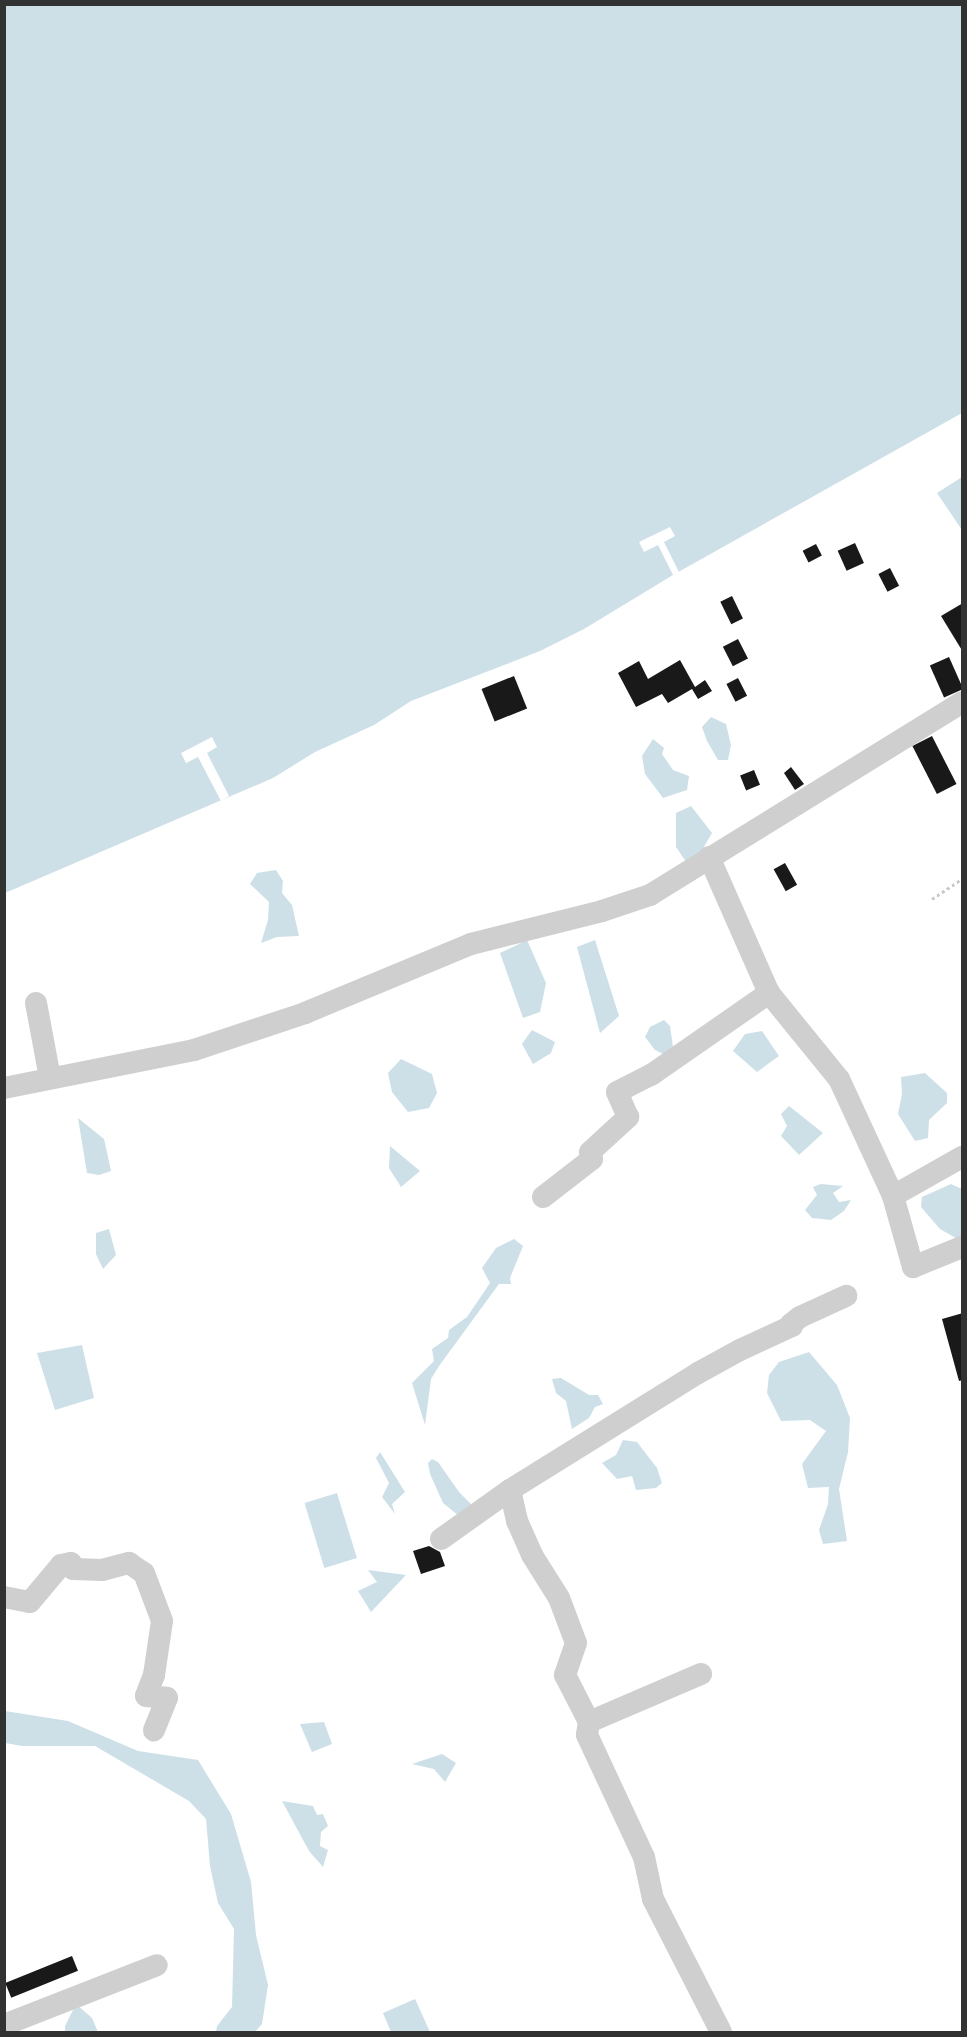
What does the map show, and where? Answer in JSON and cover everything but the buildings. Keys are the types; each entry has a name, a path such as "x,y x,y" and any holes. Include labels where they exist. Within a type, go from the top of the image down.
{"street":[{"path":"4,1088 194,1050 304,1012 471,944 602,911 650,895 963,702"},
{"path":"709,857 769,993 839,1079 893,1196 913,1267 963,1247"},
{"path":"543,1197 592,1159 590,1152 628,1117 617,1092 651,1075 769,993"},
{"path":"36,1004 50,1078"},
{"path":"893,1196 963,1157"},
{"path":"441,1539 510,1490 698,1373 792,1326 791,1324 800,1317 846,1296"},
{"path":"510,1490 521,1529 532,1555 559,1598 576,1643 565,1675 589,1722 587,1735 644,1857 653,1899 721,2032"},
{"path":"4,1597 30,1602 61,1565 71,1563 73,1569 102,1570 129,1563 144,1573 162,1621 154,1675 146,1696 167,1698 154,1730"},
{"path":"589,1722 701,1674"},
{"path":"4,2025 157,1965"}],"path":[{"path":"932,899 963,879"}],"shaded area":[{"path":"5,5 962,5 962,413 673,575 584,629 540,651 411,701 374,725 315,752 273,778 5,893"},
{"path":"962,477 962,530 937,493"},
{"path":"711,717 726,724 731,745 728,760 718,760 707,741 702,727"},
{"path":"653,739 664,748 662,754 673,770 689,776 687,790 663,798 645,774 642,756"},
{"path":"691,806 712,833 691,869 676,847 676,813"},
{"path":"276,870 283,881 282,893 292,905 299,936 277,937 261,943 268,920 269,902 250,884 257,873"},
{"path":"527,940 546,983 540,1012 523,1018 500,953"},
{"path":"595,940 619,1016 600,1033 577,947"},
{"path":"664,1020 670,1026 673,1047 665,1055 655,1050 645,1037 650,1027"},
{"path":"532,1030 555,1042 551,1053 533,1064 522,1044"},
{"path":"762,1031 779,1056 757,1072 733,1051 745,1034"},
{"path":"401,1059 432,1074 437,1093 429,1108 408,1112 392,1092 388,1073"},
{"path":"925,1073 947,1093 947,1103 929,1120 928,1138 915,1141 898,1114 902,1094 901,1077"},
{"path":"789,1106 823,1133 799,1155 781,1136 787,1126 781,1114"},
{"path":"78,1118 104,1139 111,1171 99,1175 87,1173"},
{"path":"390,1146 420,1171 401,1187 389,1168"},
{"path":"821,1184 843,1186 833,1193 839,1202 851,1200 844,1211 831,1220 812,1218 805,1210 817,1195 813,1187"},
{"path":"951,1184 962,1189 961,1241 940,1229 921,1207 922,1197"},
{"path":"109,1229 116,1255 103,1269 96,1254 96,1233"},
{"path":"514,1239 523,1246 510,1278 511,1284 499,1284 431,1379 425,1425 412,1383 434,1361 432,1349 448,1338 449,1330 467,1317 490,1283 482,1268 496,1248"},
{"path":"82,1345 94,1398 55,1410 37,1353"},
{"path":"809,1352 837,1385 850,1418 848,1452 839,1489 847,1541 823,1544 819,1530 828,1504 829,1487 808,1488 802,1464 826,1431 810,1420 781,1421 767,1393 769,1375 779,1362"},
{"path":"561,1378 589,1395 598,1395 603,1404 595,1407 589,1418 572,1429 566,1401 556,1393 552,1379"},
{"path":"623,1440 637,1442 657,1468 662,1483 656,1488 636,1490 632,1476 617,1479 602,1463 616,1455"},
{"path":"380,1452 405,1492 392,1504 395,1514 382,1497 389,1483 376,1458"},
{"path":"432,1459 438,1462 459,1492 471,1504 471,1508 459,1516 443,1503 430,1474 428,1463"},
{"path":"337,1493 357,1558 324,1568 304,1503"},
{"path":"368,1570 406,1575 371,1612 358,1591 377,1582"},
{"path":"5,1711 68,1721 138,1751 198,1760 231,1814 251,1882 256,1935 268,1985 262,2024 255,2032 216,2032 217,2026 232,2007 234,1929 218,1903 210,1866 206,1819 189,1801 95,1746 22,1746 5,1743"},
{"path":"324,1722 332,1744 312,1752 300,1724"},
{"path":"442,1754 456,1763 445,1782 434,1769 412,1764"},
{"path":"282,1801 313,1806 317,1815 323,1814 328,1826 321,1832 320,1846 328,1850 323,1867 309,1851"},
{"path":"415,1999 430,2032 391,2032 383,2013"},
{"path":"76,2004 92,2018 98,2032 65,2032 65,2026"}],"pier":[{"path":"670,527 675,536 664,542 679,572 673,575 658,545 644,552 639,542"},
{"path":"212,737 217,747 207,753 229,796 221,801 198,757 186,763 181,753"}]}
